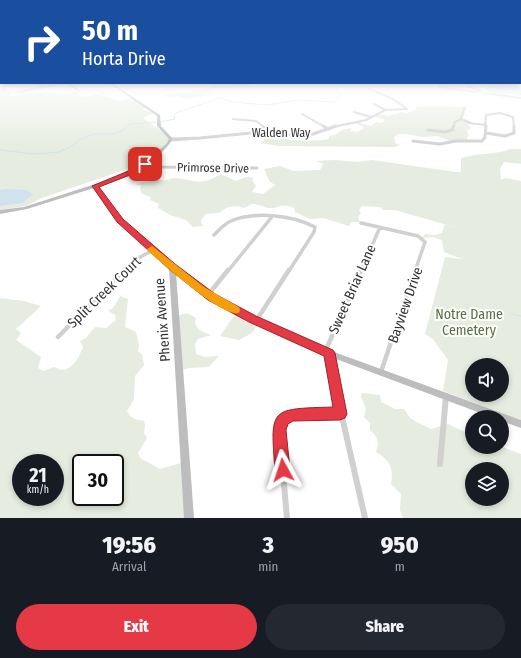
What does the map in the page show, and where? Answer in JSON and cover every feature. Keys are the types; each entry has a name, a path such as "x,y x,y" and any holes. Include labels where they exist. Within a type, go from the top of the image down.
{"main road":[{"path":"0,212 24,210 128,174 145,164 170,140 159,127 160,118 158,114 141,103"},
{"name":"Phenix Avenue","path":"95,186 120,220 172,267 189,518"},
{"path":"172,267 208,295 283,334 327,352 521,424"}],"street":[{"name":"Walden Way","path":"170,140 262,132 301,135 317,133 341,124 372,117 387,110 407,109 398,103"},
{"path":"374,104 387,110"},
{"path":"461,120 464,108"},
{"path":"354,112 372,117"},
{"path":"302,114 329,129"},
{"path":"413,141 440,144 456,140 476,142 484,140 486,133 486,114 506,114 513,117 515,129 514,134 486,133"},
{"path":"233,119 258,122 265,127 262,132"},
{"path":"428,130 451,131 454,123 457,121 461,120 470,123"},
{"path":"457,121 486,125"},
{"path":"515,129 521,130"},
{"name":"Primrose Drive","path":"145,164 160,167 257,168"},
{"path":"214,235 231,221 251,217 304,222 312,224 315,228 256,321"},
{"path":"208,295 271,218"},
{"path":"361,223 380,227"},
{"name":"Bayview Drive","path":"380,227 413,234 422,238 425,242 424,250 381,372"},
{"name":"Sweet Briar Lane","path":"327,352 380,227"},
{"name":"Split Creek Court","path":"58,337 133,260 153,250"},
{"path":"327,352 364,518"},
{"path":"440,464 446,396"},
{"path":"287,518 279,430 280,423 286,416 340,414"}],"green space":[{"path":"0,103 140,103 146,107 142,109 154,113 143,118 171,138 148,160 133,167 42,198 26,206 0,210"},
{"path":"416,107 467,107 463,118 467,121 471,128 467,131 469,136 467,137 467,140 450,141 437,136 424,137 398,134 394,137 395,143 400,145 395,147 279,146 260,143 266,138 280,140 283,134 289,135 286,139 289,140 325,140 329,139 329,136 335,135 342,130 352,128 350,131 357,132 365,128 353,122 359,121 363,124 371,126 376,122 382,123 384,119 373,116 377,114 389,116 401,112 407,113 415,110"},
{"name":"Notre Dame Cemetery","path":"510,149 521,149 521,164 504,162 500,169 501,180 505,178 521,181 521,420 509,416 509,410 494,410 473,402 509,402 509,358 465,358 465,399 443,391 448,360 433,339 425,334 445,257 462,259 444,252 442,240 433,237 422,238 425,234 434,235 442,233 445,224 395,210 384,210 380,207 362,206 359,210 361,213 358,217 360,222 352,222 349,226 323,218 310,219 295,212 294,208 290,206 268,208 252,204 244,208 237,206 228,207 219,213 206,214 201,220 201,223 204,226 193,227 186,220 170,215 158,208 159,204 150,200 151,197 142,194 140,188 141,186 136,184 172,178 203,182 221,174 236,181 246,177 254,178 252,180 256,186 252,192 263,194 275,185 269,181 264,169 280,166 294,171 320,170 323,164 317,161 334,160 359,162 372,160 461,172 461,158"},
{"path":"120,296 128,299 125,327 136,332 139,345 138,351 142,355 144,365 135,376 134,399 127,411 132,417 144,421 145,424 144,433 147,438 138,453 140,458 160,469 184,462 189,518 0,518 0,298 24,301 41,306 16,329 21,333 16,340 41,357 38,368 43,371 54,367 61,370 69,368 77,359 83,347 80,341 86,338 95,327 106,328 116,320 115,315 108,311 113,308"},
{"path":"238,312 259,322 252,333 239,340 220,336 233,317"},
{"path":"187,313 196,318 195,321 199,329 211,335 198,339 195,344 196,354 205,357 219,356 209,367 189,368 179,371 176,316"},
{"path":"362,393 380,395 381,402 395,409 404,409 411,419 431,429 448,424 465,432 465,454 509,454 509,450 521,454 521,518 403,518 400,510 401,494 391,484 392,474 390,465 385,458 376,452 377,440 375,435 370,430 370,423 364,417 366,409 361,396"}],"water":[{"path":"0,190 26,190 33,194 23,203 0,206"}],"waterway":[{"path":"161,122 175,119 174,116 176,113 205,103"},
{"path":"246,103 267,105 279,103"},
{"path":"0,150 34,154 59,152 72,146 79,140 94,134 111,134 122,131 130,124 158,122"},
{"path":"512,314 521,316"}],"slow traffic":[{"path":"152,249 201,290 235,310"}],"route":[{"path":"145,164 128,174 95,186 120,220 172,267 211,297 252,319 305,344 329,353 340,414 286,416 279,425 283,470"}]}
